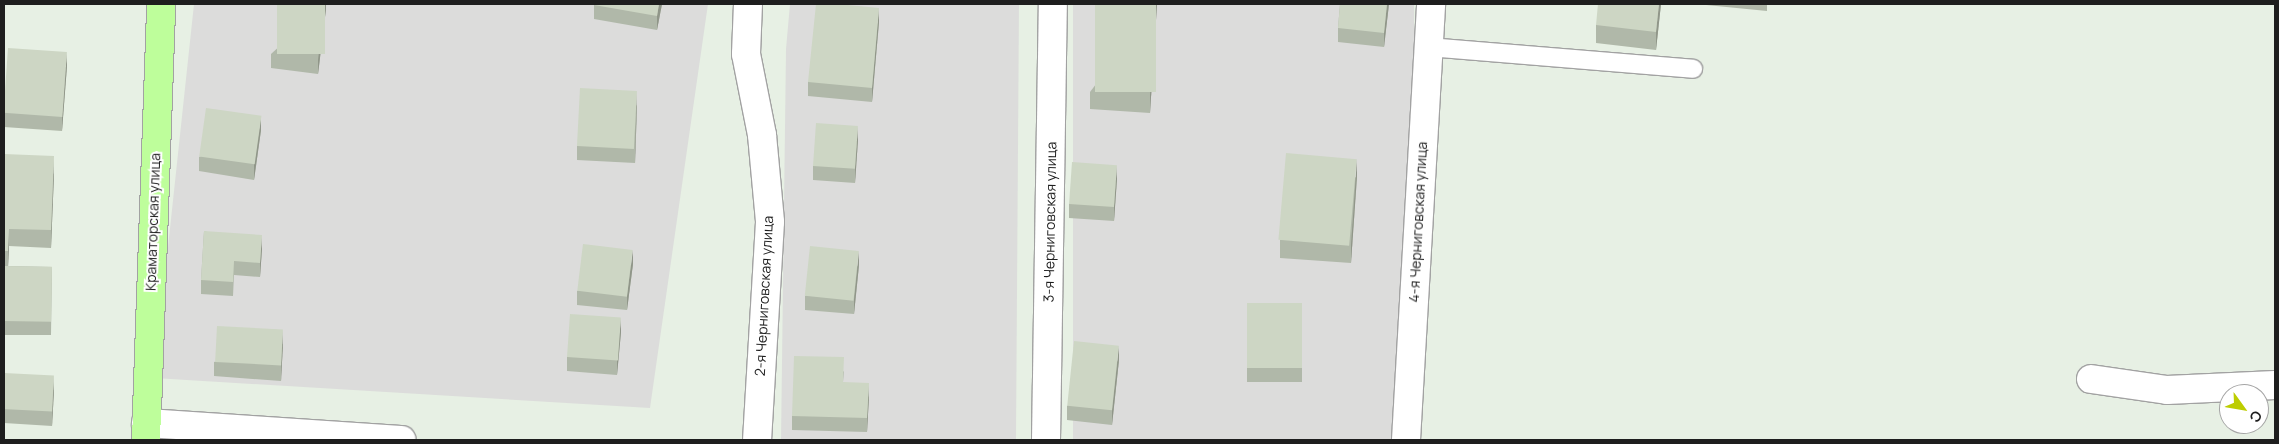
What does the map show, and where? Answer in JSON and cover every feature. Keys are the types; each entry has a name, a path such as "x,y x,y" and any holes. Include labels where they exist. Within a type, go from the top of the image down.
{"main road":[{"name":"Краматорская улица","path":"146,431 161,4"}],"street":[{"name":"2-я Черниговская улица","path":"748,4 746,54 762,135 770,222 757,440"},
{"name":"3-я Черниговская улица","path":"1046,440 1053,4"},
{"name":"4-я Черниговская улица","path":"1406,440 1431,4"},
{"path":"2091,379 2168,390 2275,385"},
{"path":"146,431 401,440"}],"lane":[{"path":"1428,47 1693,69"}],"shaded area":[{"path":"194,4 708,4 650,408 154,378"},
{"path":"790,4 1019,4 1016,440 781,440 786,49"},
{"path":"1073,4 1414,4 1414,440 1073,440"}],"building":[{"path":"277,4 325,4 325,54 277,54"},
{"path":"594,4 659,4 657,16"},
{"path":"816,4 879,8 872,88 808,82"},
{"path":"1095,4 1156,4 1156,92 1095,92"},
{"path":"1340,4 1387,4 1384,33 1338,28"},
{"path":"1598,4 1659,4 1656,32 1596,25"},
{"path":"8,48 67,52 62,117 4,113"},
{"path":"580,88 637,91 634,149 577,146"},
{"path":"206,108 261,116 255,164 199,157"},
{"path":"816,123 858,126 855,169 813,166"},
{"path":"1286,153 1357,159 1349,246 1278,240"},
{"path":"4,154 54,156 51,230 9,229 8,251 4,251"},
{"path":"1072,162 1117,165 1114,207 1069,204"},
{"path":"204,231 262,235 260,263 234,261 233,282 201,280"},
{"path":"583,244 633,250 627,297 577,291"},
{"path":"810,246 859,251 854,301 805,296"},
{"path":"4,266 52,267 51,322 4,321"},
{"path":"1247,303 1302,303 1302,368 1247,368"},
{"path":"570,314 621,318 618,360 567,357"},
{"path":"217,326 283,329 281,365 215,362"},
{"path":"1074,341 1119,346 1112,410 1067,406"},
{"path":"794,356 844,357 843,382 869,383 867,418 792,416"},
{"path":"4,373 54,376 52,412 4,409"}]}
